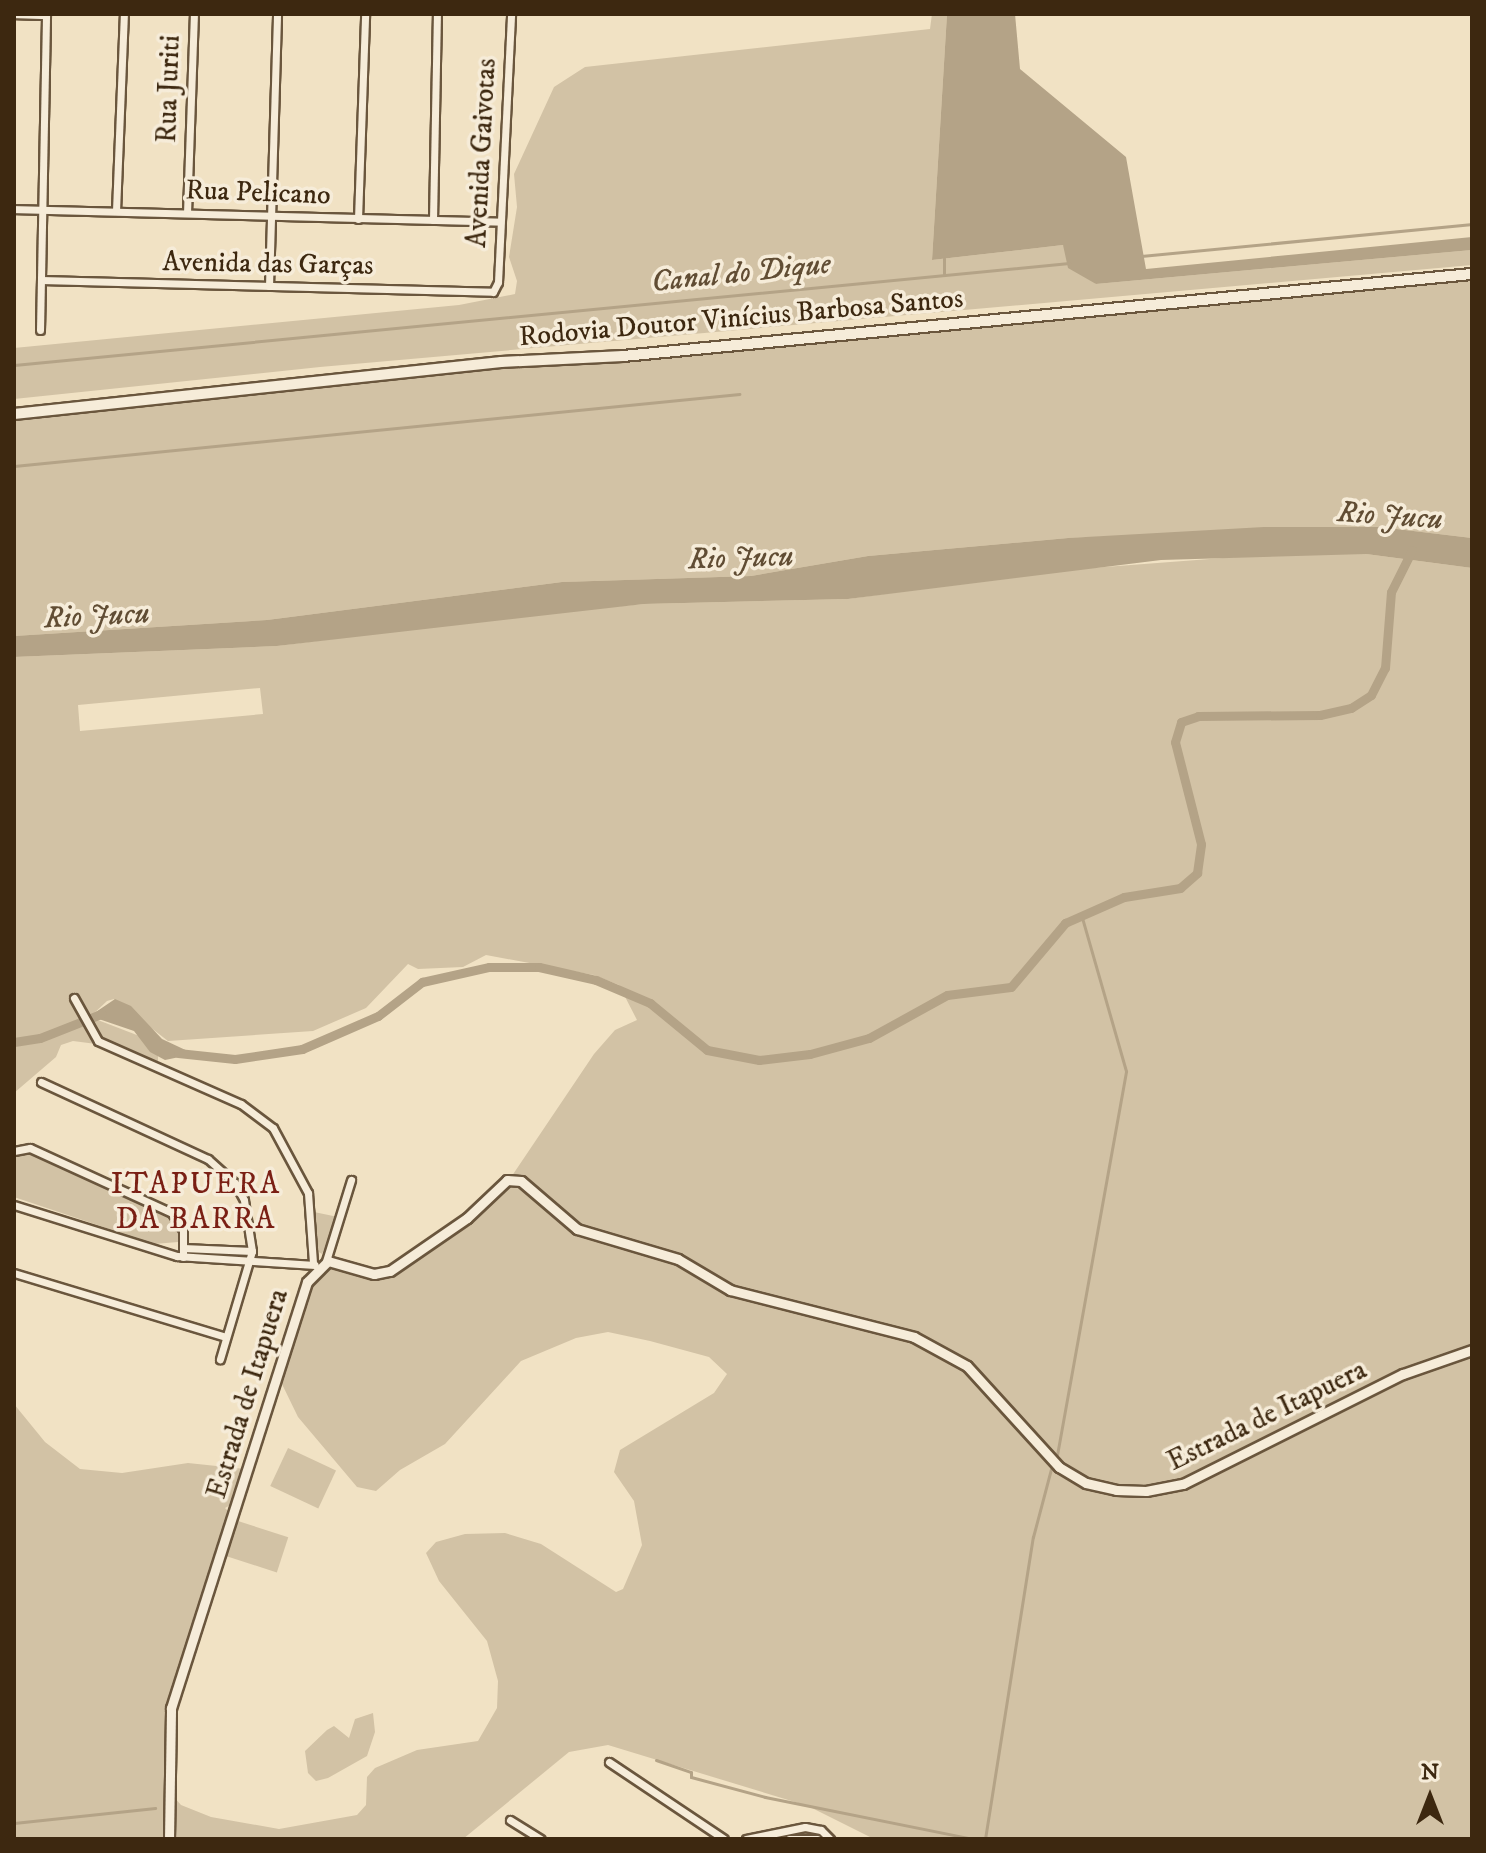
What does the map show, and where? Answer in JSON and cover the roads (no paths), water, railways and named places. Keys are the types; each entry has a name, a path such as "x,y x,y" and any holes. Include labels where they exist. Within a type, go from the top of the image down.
{"main road":[{"name":"Rodovia Doutor Vinícius Barbosa Santos","path":"14,414 501,362 623,356 1472,274"}],"street":[{"path":"14,14 46,14 40,330"},
{"path":"116,211 124,14"},
{"name":"Rua Juriti","path":"187,213 194,14"},
{"path":"269,286 277,14"},
{"path":"358,219 365,14"},
{"path":"433,220 437,14"},
{"name":"Avenida Gaivotas","path":"493,292 500,222 511,14"},
{"name":"Rua Pelicano","path":"14,209 500,222"},
{"name":"Avenida das Garças","path":"41,280 493,292"},
{"path":"74,998 98,1041 241,1104 273,1128 307,1189 319,1263"},
{"path":"41,1082 221,1167 244,1200 252,1251 220,1359"},
{"path":"14,1151 30,1148 172,1213 181,1226 183,1253"},
{"name":"Estrada de Itapuera","path":"169,1839 168,1740 176,1688 302,1293 319,1263 374,1274 386,1273 467,1218 502,1182 516,1178 577,1229 678,1259 720,1286 914,1337 967,1366 1059,1467 1086,1483 1132,1492 1183,1484 1403,1374 1472,1350"},
{"path":"319,1263 351,1180"},
{"path":"14,1205 183,1253 250,1261 319,1263"},
{"path":"183,1253 252,1251"},
{"path":"14,1273 226,1337"},
{"path":"609,1762 724,1839"},
{"path":"510,1820 540,1839"},
{"path":"746,1839 805,1827 821,1830 830,1839"},
{"path":"789,1839 817,1839"}],"waterway":[{"name":"Canal do Dique","path":"1141,256 1472,224"},
{"path":"944,258 944,274"},
{"name":"Canal do Dique","path":"14,365 1069,263"},
{"path":"14,466 739,394"},
{"name":"Rio Jucu","path":"178,1053 235,1059 302,1049 378,1016 422,982 489,967 539,967 596,980 650,1003 707,1050 759,1060 810,1054 869,1038 947,995 1011,987 1065,923 1124,897 1180,888 1197,873 1201,844 1175,742 1181,722 1198,716 1320,715 1351,708 1371,695 1385,668 1391,592 1412,550"},
{"path":"1057,1455 1126,1071 1081,914"},
{"path":"14,1042 40,1038 101,1014"},
{"path":"985,1839 1033,1537 1051,1469"},
{"path":"656,1760 691,1772 691,1777 765,1797 973,1839"},
{"path":"14,1823 155,1808"}],"district":[{"name":"ITAPUERA DA BARRA","path":"196,1202"}]}
